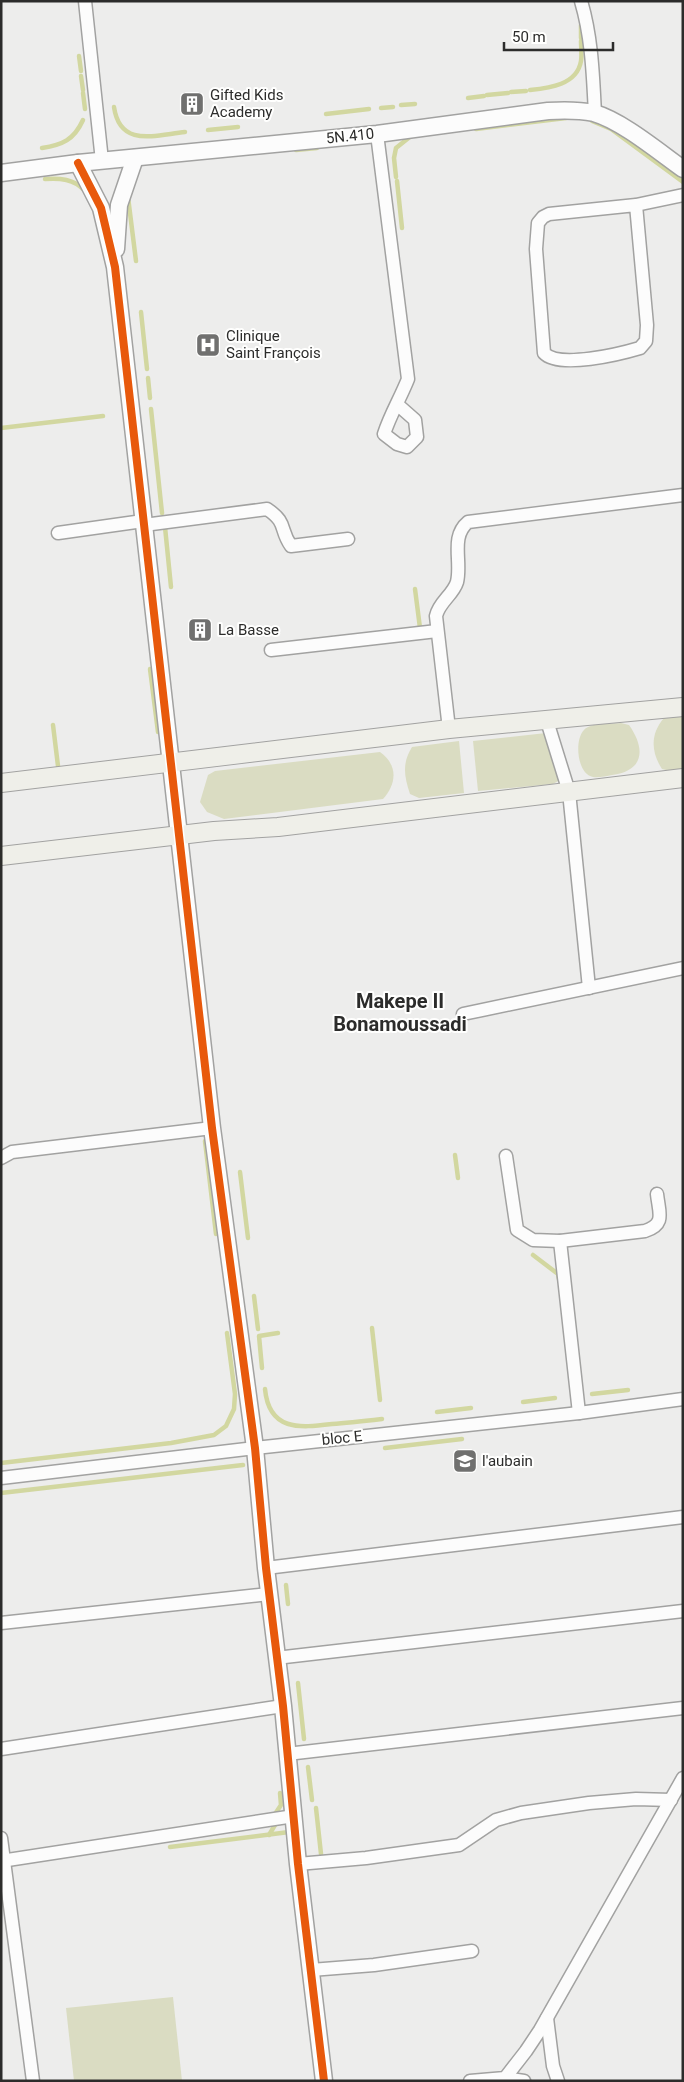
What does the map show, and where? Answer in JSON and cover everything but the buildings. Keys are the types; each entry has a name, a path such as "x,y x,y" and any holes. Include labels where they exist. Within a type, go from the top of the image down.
{"main road":[{"path":"1,783 449,729 683,707"},
{"path":"1,856 683,778"}],"street":[{"path":"85,1 102,161"},
{"path":"581,1 591,53 595,114"},
{"name":"5N.410","path":"1,173 78,163 377,134 548,111 571,110 595,114 620,125 683,169"},
{"path":"377,134 408,379 398,405"},
{"path":"115,266 120,205 135,158"},
{"path":"78,163 101,208 115,266 212,1128 255,1448 268,1594 283,1706 298,1864 324,2081"},
{"path":"636,205 647,325 646,341 640,348 596,358 557,360 548,357 544,353 536,249 538,224 543,217 549,214 636,205 683,195"},
{"path":"449,729 437,631 437,610 456,584 458,537 461,528 468,522 683,495"},
{"path":"58,533 267,509 277,516 284,529 284,537 291,546 348,539"},
{"path":"271,650 437,631"},
{"path":"547,721 568,792 590,988"},
{"path":"464,1014 683,968"},
{"path":"1,1158 12,1152 212,1128"},
{"path":"506,1156 517,1230 533,1240 560,1241 645,1231 659,1223 657,1194"},
{"path":"560,1241 579,1413"},
{"name":"bloc E","path":"1,1478 579,1413 683,1399"},
{"path":"266,1568 683,1516"},
{"path":"1,1623 268,1594"},
{"path":"276,1658 683,1611"},
{"path":"1,1749 283,1706"},
{"path":"288,1754 683,1708"},
{"path":"505,2078 526,2051 547,2018 683,1778"},
{"path":"298,1864 366,1858 459,1845 496,1820 521,1813 599,1802 636,1799 670,1800"},
{"path":"2,1861 294,1816"},
{"path":"1,1838 2,1861 33,2081"},
{"path":"311,1970 374,1965 472,1951"},
{"path":"547,2018 553,2066 558,2081"},
{"path":"470,2081 505,2078 524,2081"}],"green space":[{"path":"683,716 683,770 670,771 662,769 654,750 656,730 664,718"},
{"path":"621,723 629,725 638,742 640,750 636,764 623,773 597,777 588,775 580,763 578,748 584,730 587,727 601,724"},
{"path":"546,733 560,780 553,784 478,791 473,741"},
{"path":"459,741 464,793 419,798 410,794 406,781 405,764 412,747"},
{"path":"380,752 390,763 394,774 391,787 383,799 224,819 207,812 200,802 208,775 215,771"},
{"path":"173,1997 182,2081 74,2081 66,2008"}],"waterway":[{"path":"581,25 581,38"},
{"path":"530,90 561,84 574,75 581,61 581,41"},
{"path":"79,56 81,71"},
{"path":"81,76 83,90"},
{"path":"511,92 526,91"},
{"path":"83,93 85,109"},
{"path":"487,95 508,93"},
{"path":"468,98 484,96"},
{"path":"401,105 415,104"},
{"path":"114,107 123,129 131,134 151,136 185,132"},
{"path":"381,108 393,107"},
{"path":"326,114 369,109"},
{"path":"476,129 566,118"},
{"path":"42,148 67,140 76,132 83,120"},
{"path":"592,121 611,129 683,182"},
{"path":"208,130 238,127"},
{"path":"396,177 394,158 396,148 411,136"},
{"path":"296,150 317,148"},
{"path":"45,179 66,180 80,186 84,190"},
{"path":"397,181 402,228"},
{"path":"128,197 136,261"},
{"path":"141,312 147,369"},
{"path":"148,378 150,398"},
{"path":"151,409 162,513"},
{"path":"1,428 103,416"},
{"path":"165,527 171,587"},
{"path":"415,589 420,628 417,628"},
{"path":"150,669 158,732"},
{"path":"53,725 58,766"},
{"path":"205,1141 216,1234"},
{"path":"455,1155 458,1178"},
{"path":"240,1172 248,1238"},
{"path":"533,1255 558,1274 559,1279"},
{"path":"254,1296 258,1329"},
{"path":"372,1328 380,1400"},
{"path":"1,1463 171,1443 214,1435 226,1426 234,1409 235,1394 227,1333"},
{"path":"262,1368 259,1336 278,1333"},
{"path":"265,1389 268,1403 273,1413 279,1420 288,1424 308,1426 382,1419"},
{"path":"592,1394 628,1390"},
{"path":"523,1402 555,1398"},
{"path":"437,1412 471,1408"},
{"path":"385,1448 462,1439"},
{"path":"1,1493 243,1465"},
{"path":"286,1585 288,1604"},
{"path":"298,1683 304,1739"},
{"path":"308,1767 312,1800"},
{"path":"273,1817 281,1805 280,1793"},
{"path":"316,1808 321,1854"},
{"path":"269,1835 278,1820"},
{"path":"170,1847 289,1832"}],"cycle path":[{"path":"78,163 101,208 115,267 212,1128 255,1448 298,1864 324,2081"}],"place":[{"name":"Gifted Kids Academy","path":"192,104"},
{"name":"Clinique Saint François","path":"208,345"},
{"name":"La Basse","path":"200,630"},
{"name":"l'aubain","path":"465,1461"}],"district":[{"name":"Makepe II Bonamoussadi","path":"400,1012"}]}
